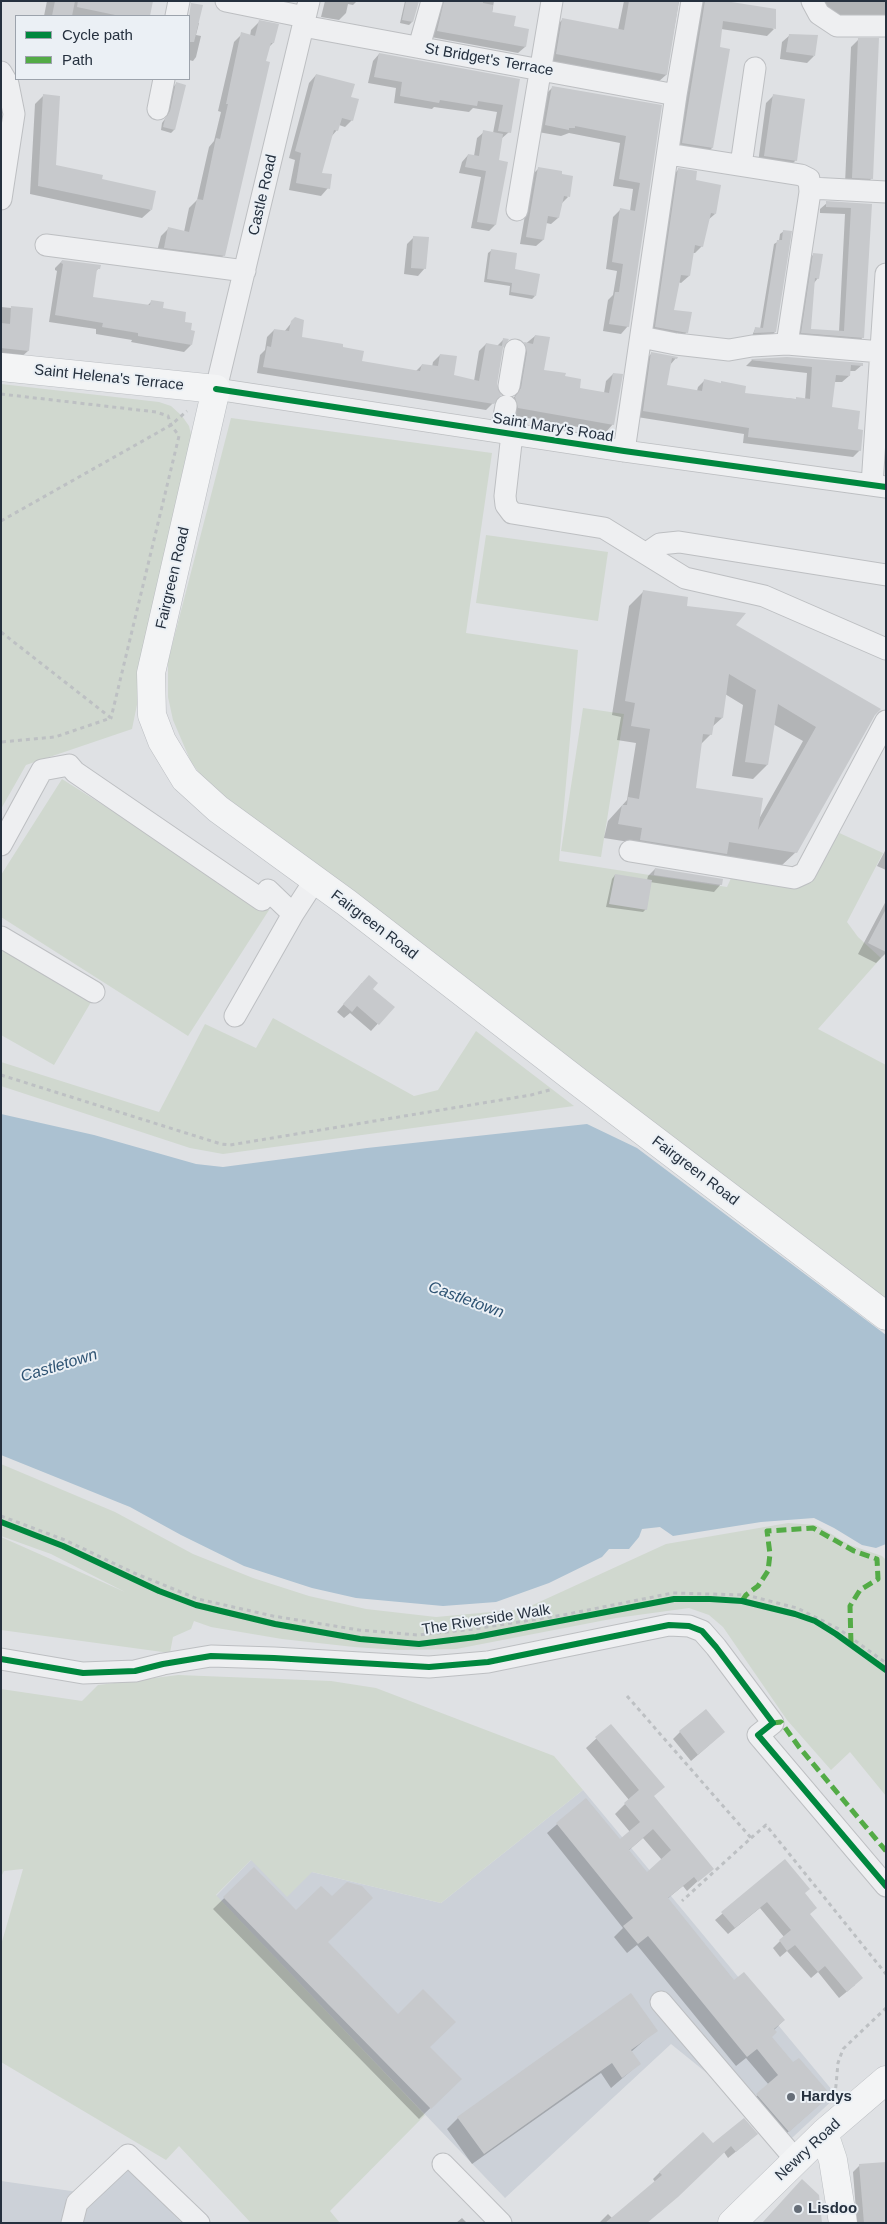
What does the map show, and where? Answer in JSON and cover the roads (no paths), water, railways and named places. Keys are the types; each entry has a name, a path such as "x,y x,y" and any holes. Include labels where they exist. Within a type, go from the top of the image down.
{"main road":[{"name":"Saint Helena's Terrace","path":"1,367 216,388"},
{"name":"Fairgreen Road","path":"216,388 151,673 152,715 162,741 185,779 218,809 315,880 886,1316"},
{"name":"Newry Road","path":"732,2223 824,2133 886,2080"},
{"path":"824,2133 833,2160 843,2223"}],"street":[{"path":"176,15 179,1"},
{"name":"St Bridget's Terrace","path":"226,1 305,15 419,48 676,95"},
{"path":"419,48 432,1"},
{"path":"517,210 552,1"},
{"path":"624,451 676,95 692,1"},
{"path":"812,1 818,14 837,26 886,26"},
{"name":"Castle Road","path":"216,388 305,15"},
{"path":"741,165 755,68"},
{"path":"1,72 8,84 14,114 1,199"},
{"path":"158,109 164,80"},
{"path":"668,154 801,175 810,184 886,192"},
{"path":"787,344 810,184"},
{"path":"46,245 245,271"},
{"path":"879,486 881,352 886,274"},
{"path":"641,337 676,344 729,350 752,346 787,344 881,352"},
{"path":"515,350 507,396 505,496 506,505 512,513 604,528 685,578 764,596 886,649"},
{"name":"Saint Mary's Road","path":"216,388 624,451 879,486"},
{"path":"646,553 660,544 679,542 886,575"},
{"path":"630,851 794,878 806,873 886,721"},
{"path":"1,845 42,770 69,765 75,772 262,900 268,890 293,914"},
{"path":"235,1016 293,914 315,880"},
{"path":"1,937 94,992"},
{"path":"1,1659 83,1673 135,1671 210,1656 428,1667 488,1662 670,1626 689,1626 702,1631 716,1647 773,1723 758,1735 886,1886"},
{"path":"661,2002 796,2160"},
{"path":"72,2223 77,2204 128,2155 199,2223"},
{"path":"443,2164 501,2223"}],"water":[{"name":"Castletown","path":"1,1114 94,1135 196,1164 223,1167 367,1148 587,1124 637,1148 886,1335 886,1544 876,1548 862,1545 814,1518 761,1522 673,1536 660,1527 642,1529 639,1537 629,1549 609,1549 602,1557 549,1583 496,1602 443,1606 356,1598 312,1588 244,1566 130,1507 1,1455"}],"place":[{"name":"Hardys","path":"791,2097"},
{"name":"Lisdoo","path":"798,2209"}]}
